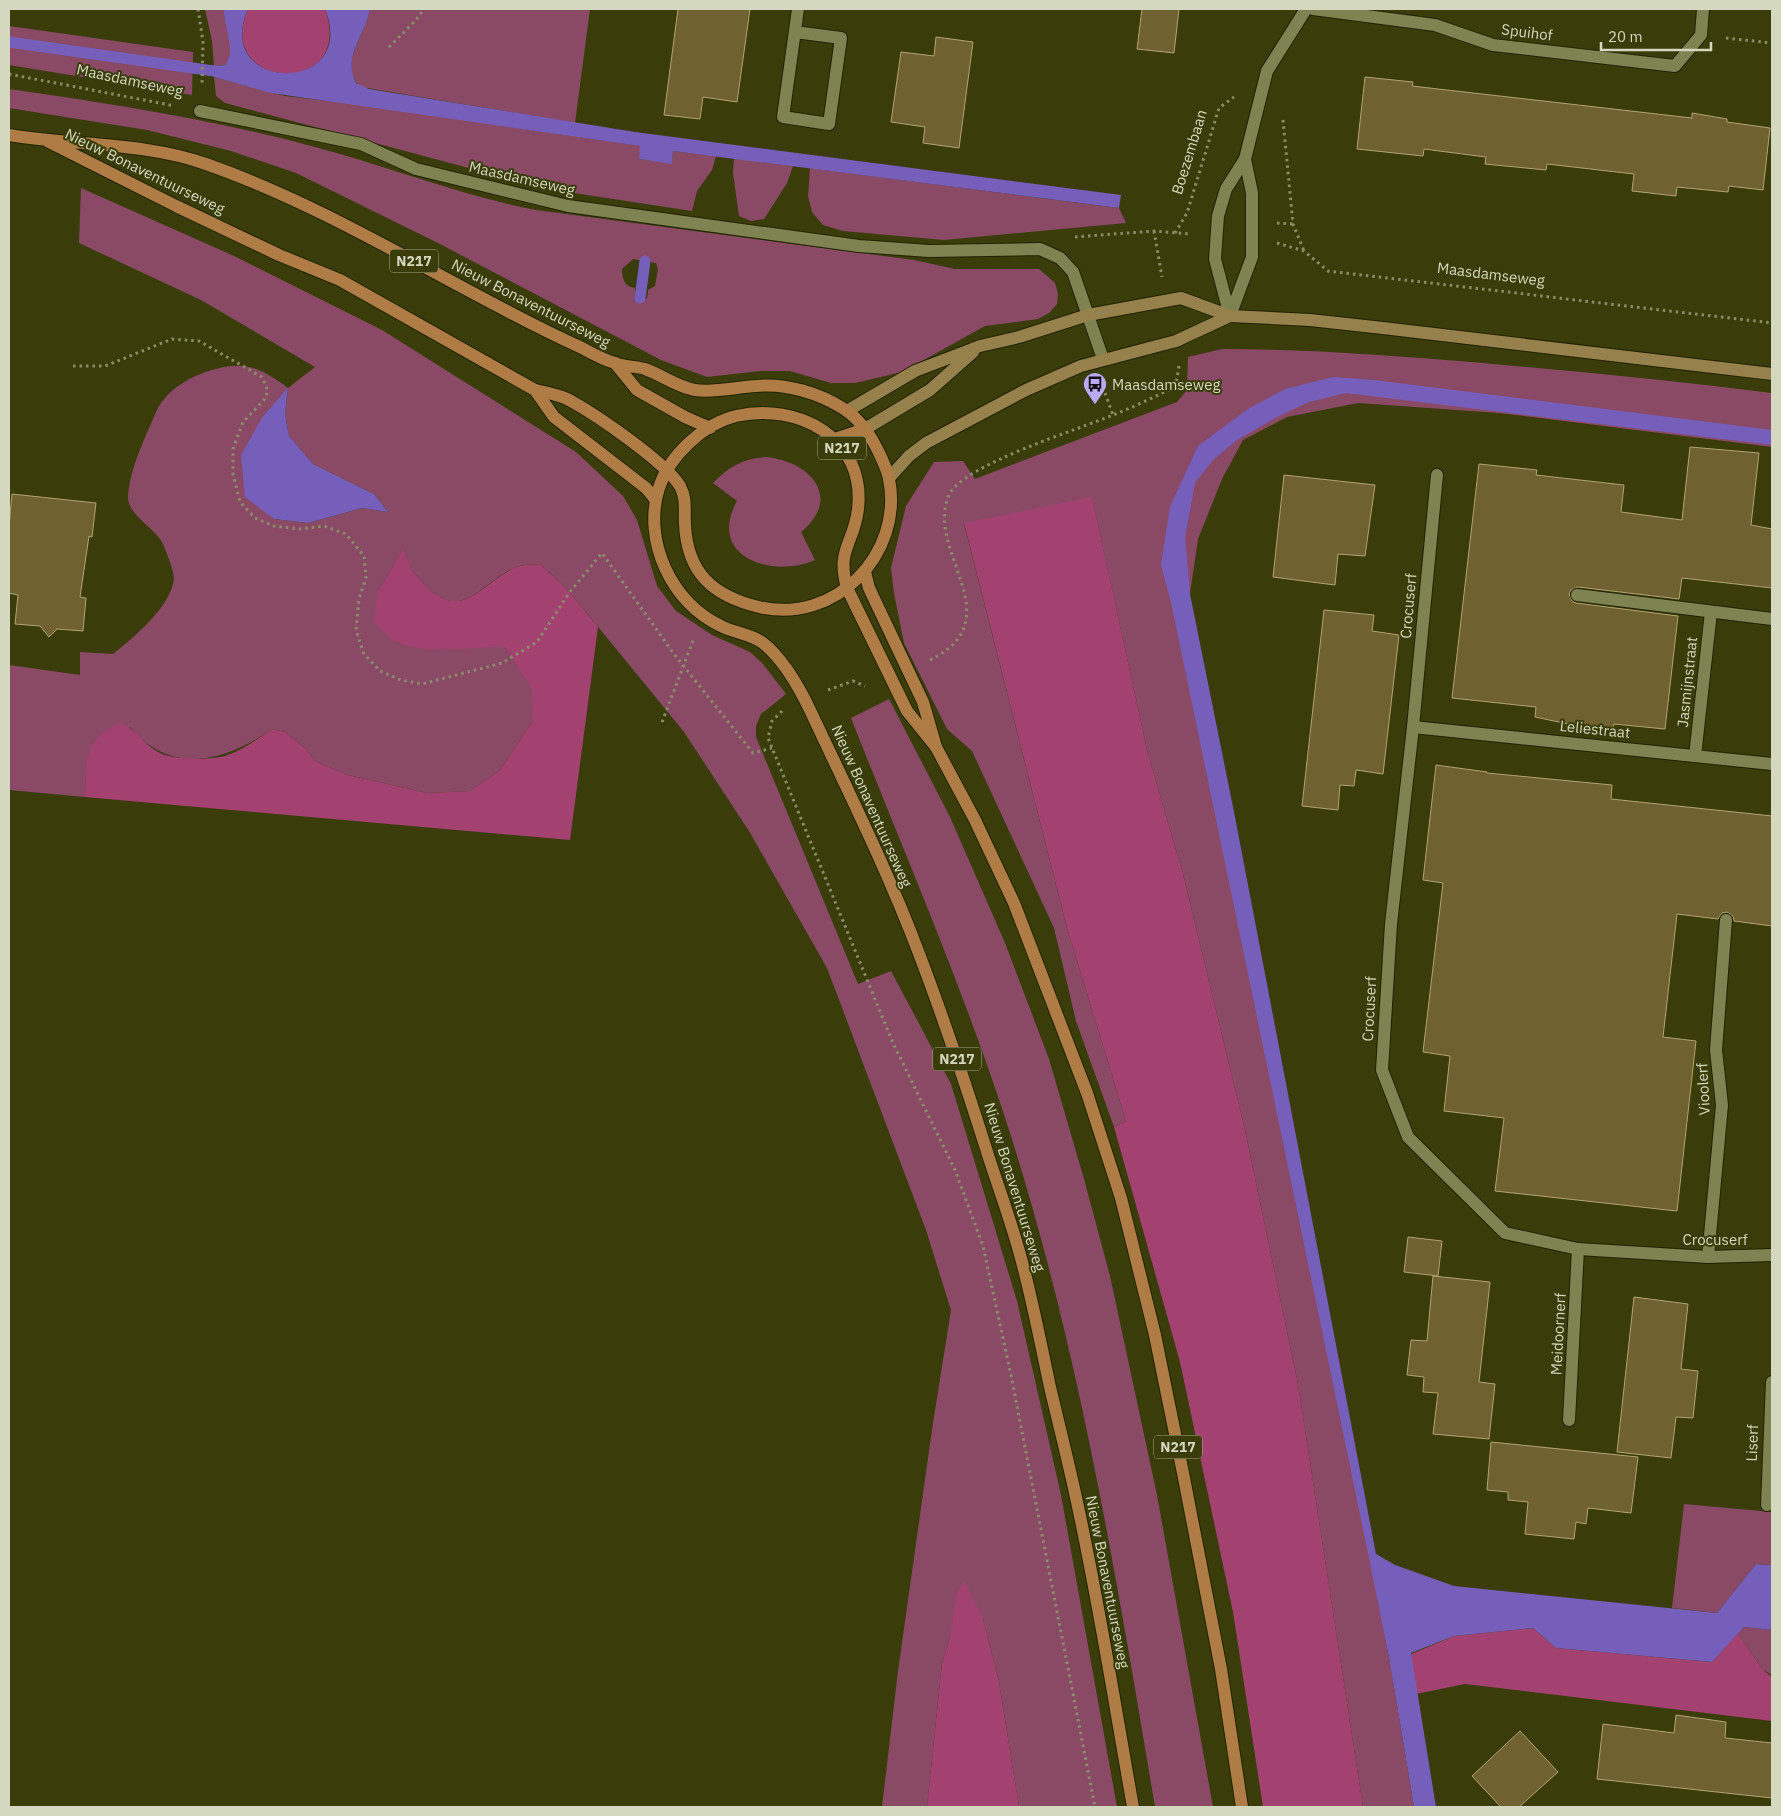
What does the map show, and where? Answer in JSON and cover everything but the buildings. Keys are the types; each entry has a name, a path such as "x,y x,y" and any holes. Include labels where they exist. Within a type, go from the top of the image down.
{"main road":[{"name":"N217","path":"9,134 47,141"},
{"name":"Nieuw Bonaventuurseweg","path":"47,141 156,151 211,165 299,202 376,240 550,334 614,363 646,370 695,390 761,385 792,388 822,397 847,411"},
{"name":"Nieuw Bonaventuurseweg","path":"47,141 176,206 278,254 340,280 535,390 568,399 667,469"},
{"name":"Nieuw Bonaventuurseweg","path":"614,363 637,390 685,418 710,428"},
{"name":"Nieuw Bonaventuurseweg","path":"535,390 554,417 646,488 655,499"},
{"name":"N217","path":"667,469 681,489 686,501 686,540 691,558 704,579 719,593 761,608 781,610 810,606 828,600 847,588 865,572 878,555 888,524 891,507 889,478 877,448 865,428 847,411"},
{"name":"N217","path":"704,615 683,598 669,577 658,543 655,499 667,469 680,453 710,428 731,417 778,414 801,418 818,426 835,439 844,450 858,483 859,506 856,524 842,560 847,588 907,711 936,747 975,820 1014,903 1087,1093 1121,1198 1155,1336 1182,1469 1220,1669 1242,1807"},
{"name":"N217","path":"835,439 865,428"},
{"name":"N217","path":"865,572 868,588 923,702 936,747"},
{"name":"Nieuw Bonaventuurseweg","path":"704,615 718,625 759,639 777,656 805,700 881,864 917,948 962,1072 1021,1258 1033,1309 1077,1503 1133,1807"}],"street":[{"path":"794,32 841,38 829,124 783,117 794,32 798,9"},
{"path":"1230,316 1215,259 1218,216 1226,189 1244,159 1267,71 1306,9"},
{"name":"Spuihof","path":"1312,9 1435,25 1493,45 1675,66 1701,35"},
{"path":"1701,35 1703,9"},
{"name":"Maasdamseweg","path":"200,111 360,144 416,169 568,206 859,246 929,251 1040,249 1060,258 1073,272 1103,359"},
{"path":"889,478 915,452 951,428 1026,390 1103,359 1176,341 1230,316 1252,257 1252,193 1244,159"},
{"path":"847,411 915,371 980,346 1019,337 1088,315 1165,299 1181,298 1230,316 1374,327 1772,374"},
{"path":"865,428 930,390 980,346"},
{"name":"Crocuserf","path":"1437,475 1414,727 1391,924 1382,1070 1408,1138 1505,1233 1578,1249 1708,1257 1772,1255"},
{"path":"1578,594 1772,619"},
{"name":"Jasmijnstraat","path":"1695,756 1711,612"},
{"name":"Leliestraat","path":"1414,727 1772,764"},
{"name":"Vioolerf","path":"1708,1257 1722,1106 1716,1050 1726,920"},
{"name":"Meidoornerf","path":"1570,1420 1578,1249"},
{"name":"Liserf","path":"1767,1505 1772,1382"}],"path":[{"path":"198,9 204,60 203,78"},
{"path":"389,47 416,20 424,9"},
{"path":"1701,35 1772,43"},
{"name":"Boezembaan","path":"1175,233 1187,213 1219,108 1267,71"},
{"name":"Maasdamseweg","path":"9,74 200,111"},
{"path":"1281,116 1284,125 1293,224 1304,252"},
{"path":"1154,230 1165,299"},
{"path":"1040,249 1065,238 1154,230 1216,237"},
{"name":"Maasdamseweg","path":"1252,240 1277,243 1304,252 1328,271 1772,323"},
{"path":"73,366 105,366 172,339 199,341 262,377 268,391 264,400 243,422 233,449 233,474 240,502 255,518 274,526 299,529 324,526 346,534 364,556 366,577 359,600 356,630 364,654 380,671 400,680 422,684 502,663 537,642 567,596 602,553 684,666 753,753 772,748"},
{"path":"948,651 963,633 967,602 944,519 948,496 964,478 991,464 1113,415 1105,394"},
{"path":"662,722 704,615"},
{"path":"822,873 893,1043 955,1170 982,1246 1011,1375 1095,1807"}],"shaded area":[{"path":"205,9 223,9 230,45 229,59 226,65 214,66 212,41"},
{"path":"223,9 248,9 242,37 249,57 265,69 286,73 306,69 323,58 330,37 325,9 370,9 353,55 352,64 352,73 356,83 369,89 635,132 1121,195 1119,208 673,151 672,164 639,159 640,146 271,93 214,77 214,66 226,65 230,54"},
{"path":"248,9 325,9 329,38 321,58 305,70 285,74 265,69 249,56 242,36"},
{"path":"370,9 590,9 575,123 361,87 354,79 351,70 352,60"},
{"path":"9,26 193,52 192,95 9,65"},
{"path":"214,77 285,96 356,104 641,146 639,159 672,163 673,151 716,156 712,170 697,191 692,211 548,189 225,103 216,96"},
{"path":"9,89 92,101 217,124 299,143 462,192 536,210 914,260 955,269 1039,269 1055,283 1058,294 1057,304 1049,313 1038,319 985,326 902,372 855,383 831,383 790,371 760,371 707,377 661,360 438,243 296,173 231,151 147,130 9,108","holes":["633,259 656,263 658,269 655,286 648,290 647,299 635,297 635,288 625,282 622,269"]},
{"path":"734,158 793,166 787,183 764,219 751,221 739,216 733,173"},
{"path":"810,168 1119,208 1126,223 944,240 843,231 823,225 812,212 808,196"},
{"path":"81,188 234,256 382,330 576,452 623,496 637,520 657,586 676,611 712,635 750,652 763,664 786,694 761,714 756,726 756,737 858,984 891,971 951,1084 1017,1301 1061,1495 1117,1807 1019,1807 999,1682 983,1619 950,1637 942,1663 927,1807 882,1807 898,1671 951,1310 926,1230 827,968 749,831 684,732 568,590 540,564 517,567 472,596 462,600 450,601 438,596 421,581 409,564 404,549 378,591 478,646 505,647 533,689 533,721 500,770 470,791 427,793 348,775 315,761 306,749 285,732 272,729 236,750 199,759 181,758 163,753 146,743 130,727 86,772 85,797 9,790 9,665 80,675 80,652 113,654 150,620 159,610 172,589 174,575 164,546 156,534 132,509 128,497 130,481 137,457 159,406 181,384 201,374 223,367 244,366 256,369 288,388 315,367 201,300 79,243","holes":["288,389 285,414 289,436 313,464 374,494 388,512 362,508 308,523 274,519 263,416"]},
{"path":"1222,349 1315,351 1440,359 1622,376 1772,393 1772,447 1499,413 1358,403 1287,417 1243,440 1222,479 1198,539 1189,600 1390,1663 1414,1807 1363,1807 1298,1384 1245,1130 1183,874 1148,754 1092,498 964,524 1067,928 1126,1121 1114,1127 1076,1021 1054,928 972,751 947,729 904,643 894,593 891,568 906,506 934,462 963,461 975,479 1177,402 1187,390 1188,357"},
{"path":"1333,377 1374,380 1772,430 1772,445 1346,393 1309,402 1275,418 1237,440 1213,460 1195,483 1185,537 1190,594 1235,817 1376,1554 1395,1565 1454,1586 1717,1613 1756,1564 1772,1565 1772,1630 1744,1627 1712,1662 1556,1648 1533,1628 1454,1636 1411,1653 1436,1807 1414,1807 1390,1663 1367,1548 1171,602 1161,565 1170,507 1198,446 1248,409 1285,389"},
{"path":"288,388 285,414 289,436 313,464 374,494 388,512 362,508 308,523 274,519 245,497 241,455 263,416"},
{"path":"767,457 783,460 796,466 808,474 816,483 820,494 819,506 813,519 801,532 815,560 798,565 780,567 763,564 748,559 737,549 730,537 730,520 737,501 713,483 737,464 751,459"},
{"path":"1092,497 1148,754 1183,874 1245,1130 1298,1384 1363,1807 1263,1807 1233,1612 1180,1362 1114,1127 1126,1121 1067,928 964,523"},
{"path":"404,548 409,563 420,580 438,596 450,601 472,596 517,567 540,564 568,590 598,627 570,840 85,797 87,762 90,752 100,736 121,723 131,729 154,750 174,757 192,759 231,754 272,729 285,732 306,749 315,761 348,775 427,793 470,791 500,770 533,721 532,689 505,647 434,649 407,646 395,641 374,623 378,591"},
{"path":"889,699 950,817 1005,943 1049,1059 1110,1276 1157,1495 1213,1807 1155,1807 1111,1552 1077,1383 1035,1216 1010,1133 974,1028 851,718"},
{"path":"1684,1504 1772,1512 1772,1565 1756,1564 1717,1613 1672,1608"},
{"path":"964,1581 983,1619 999,1682 1019,1807 927,1807 942,1663 950,1637 957,1593"},
{"path":"1744,1627 1772,1630 1772,1675 1762,1669 1738,1633"},
{"path":"1533,1628 1556,1648 1712,1662 1738,1633 1762,1669 1772,1677 1772,1721 1465,1684 1396,1698 1390,1663 1454,1636"}],"waterway":[{"path":"9,42 228,73"},
{"path":"640,298 645,261"}],"place":[{"name":"Maasdamseweg","path":"1095,405"}]}
